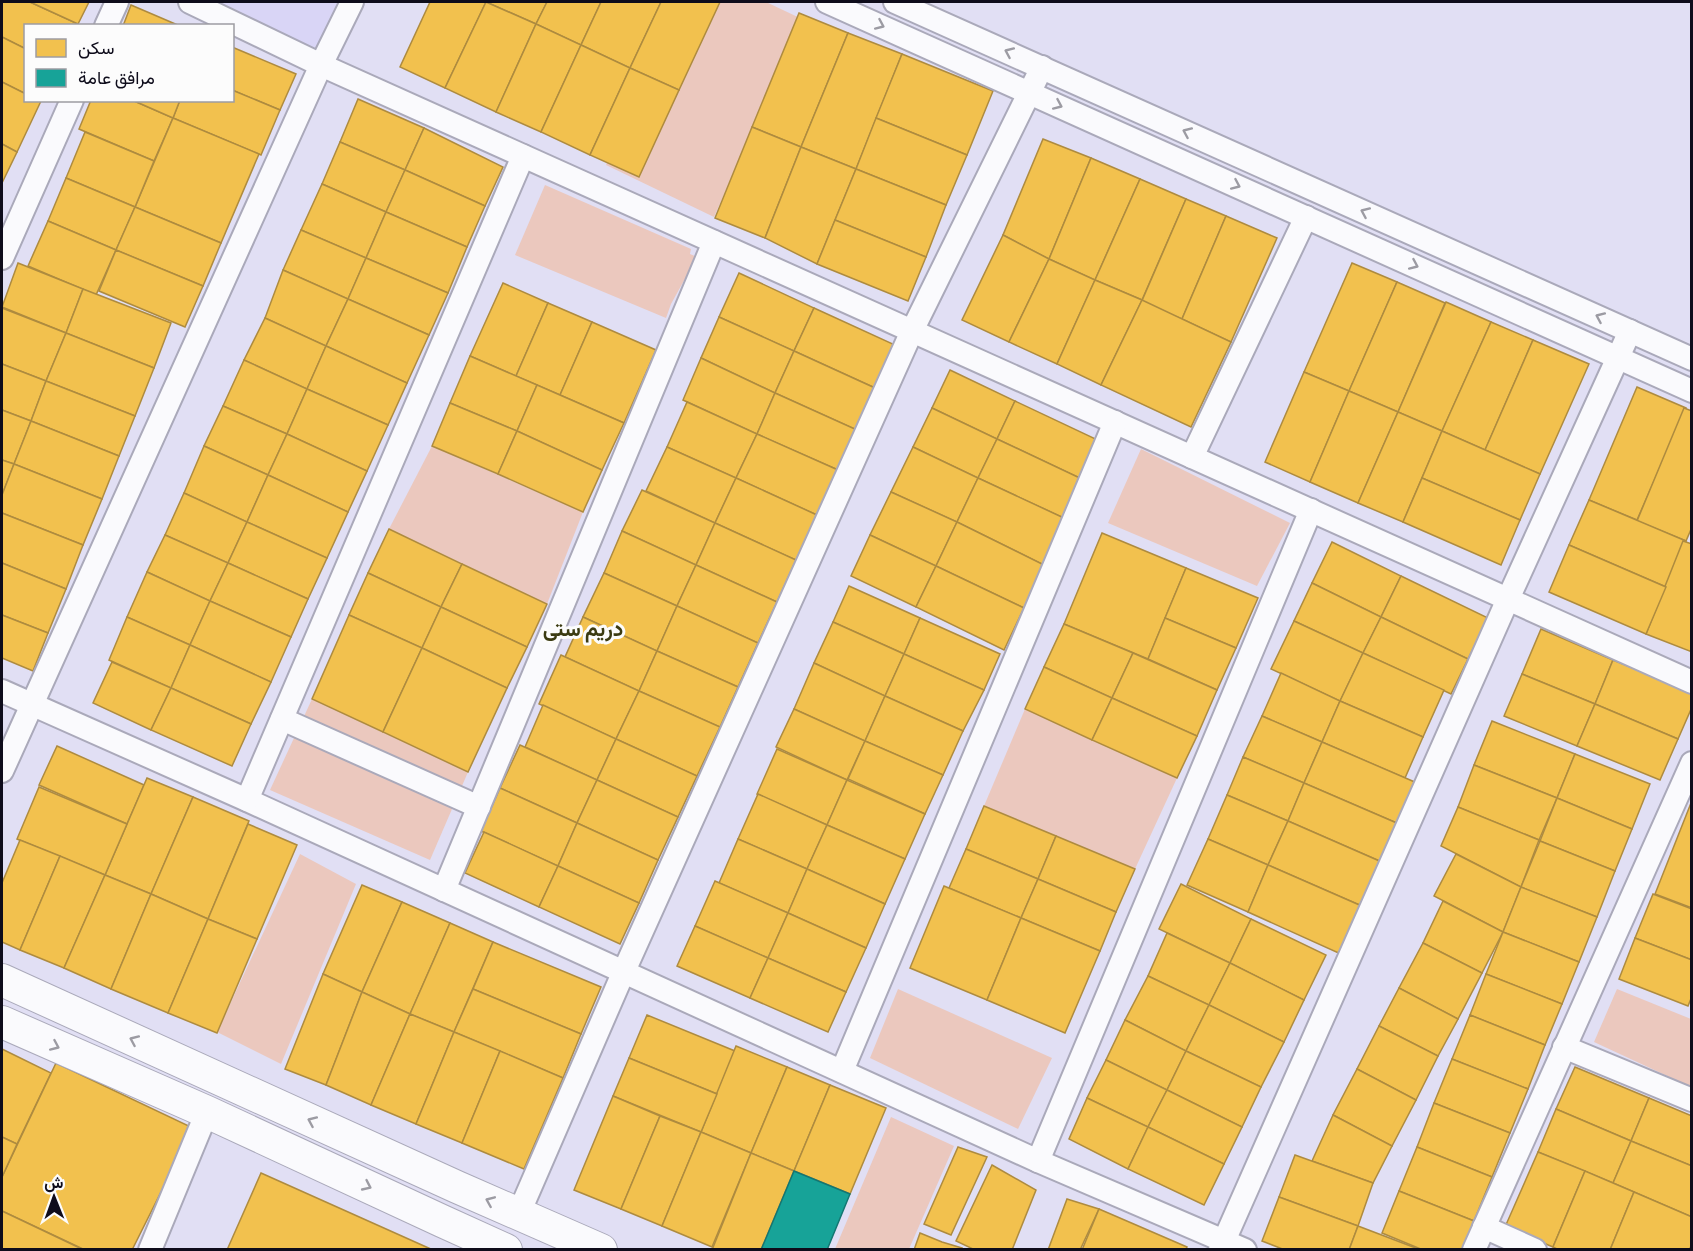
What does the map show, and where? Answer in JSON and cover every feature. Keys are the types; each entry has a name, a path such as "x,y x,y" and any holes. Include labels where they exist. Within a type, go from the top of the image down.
{"street":[{"path":"107,24 117,2"},
{"path":"190,2 321,65 1692,682"},
{"path":"2,771 321,65 352,2"},
{"path":"827,2 1692,391"},
{"path":"895,2 1692,359"},
{"path":"519,1213 624,971 912,331 1041,67"},
{"path":"2,258 71,102"},
{"path":"248,800 523,156"},
{"path":"1192,457 1306,217"},
{"path":"444,890 714,242"},
{"path":"2,692 248,800 1038,1161 1230,1246 1508,599 1630,331"},
{"path":"842,1071 1115,422"},
{"path":"1038,1161 1311,510"},
{"path":"282,719 479,807"},
{"path":"1474,1250 1692,763"},
{"path":"2,980 519,1213 567,1243 601,1250"},
{"path":"2,1022 207,1112 503,1249"},
{"path":"1564,1047 1692,1100"},
{"path":"150,1250 207,1112"},
{"path":"442,1221 458,1187"},
{"path":"1484,1227 1535,1250"}],"shaded area":[{"path":"179,2 352,2 321,65 234,26 234,24 229,24"},
{"path":"691,2 766,2 802,19 714,217 606,165"},
{"path":"545,185 691,249 690,254 697,257 671,304 666,318 515,255"},
{"path":"432,446 583,512 547,604 389,529"},
{"path":"1141,449 1290,523 1257,586 1108,523"},
{"path":"312,699 468,772 430,860 270,790"},
{"path":"1025,709 1177,778 1135,869 984,806"},
{"path":"300,854 356,884 281,1064 217,1032"},
{"path":"898,989 1052,1058 1018,1129 870,1058"},
{"path":"1617,989 1691,1019 1691,1087 1594,1042"},
{"path":"891,1117 954,1146 909,1249 835,1249"}],"building: سكن":[{"path":"2,2 30,2 78,24 24,24 24,48 2,37"},
{"path":"30,2 89,2 78,24"},
{"path":"430,2 486,2 445,88 400,67"},
{"path":"486,2 547,2 536,24"},
{"path":"486,2 536,24 496,112 445,88"},
{"path":"547,2 601,2 581,45 536,24"},
{"path":"601,2 661,2 630,68 581,45"},
{"path":"661,2 720,2 679,90 630,68"},
{"path":"131,5 175,24 124,24"},
{"path":"799,13 848,33 801,147 752,127"},
{"path":"536,24 581,45 541,132 496,112"},
{"path":"848,33 902,54 856,169 801,147"},
{"path":"2,37 24,48 24,93 2,82"},
{"path":"581,45 630,68 590,155 541,132"},
{"path":"234,48 296,74 280,110 234,91"},
{"path":"902,54 993,91 967,155 876,118"},
{"path":"630,68 679,90 639,177 590,155"},
{"path":"2,82 24,93 24,102 41,102 17,152 2,144"},
{"path":"234,91 280,110 261,155 173,118 179,102 234,102"},
{"path":"358,99 424,128 405,170 340,142"},
{"path":"90,102 137,102 173,118 154,161 79,129"},
{"path":"137,102 179,102 173,118"},
{"path":"173,118 259,154 221,243 135,207"},
{"path":"876,118 967,155 946,205 856,169"},
{"path":"752,127 801,147 765,238 715,218"},
{"path":"424,128 503,167 485,206 405,170"},
{"path":"85,132 154,161 135,207 66,178"},
{"path":"1043,139 1091,158 1049,259 1003,235"},
{"path":"340,142 405,170 386,212 322,184"},
{"path":"2,144 17,152 2,183"},
{"path":"801,147 856,169 817,264 765,238"},
{"path":"1091,158 1140,179 1095,280 1049,259"},
{"path":"856,169 946,205 926,257 835,220"},
{"path":"405,170 485,206 467,247 386,212"},
{"path":"66,178 135,207 116,250 48,221"},
{"path":"1140,179 1186,199 1142,300 1095,280"},
{"path":"322,184 386,212 366,258 301,230"},
{"path":"1186,199 1226,216 1182,319 1141,303"},
{"path":"135,207 221,243 203,286 116,250"},
{"path":"386,212 467,247 448,293 366,258"},
{"path":"1226,216 1277,238 1231,342 1182,319"},
{"path":"835,220 926,257 908,301 817,264"},
{"path":"48,221 116,250 96,295 28,266"},
{"path":"301,230 366,258 348,299 283,270"},
{"path":"1003,235 1049,259 1009,342 962,320"},
{"path":"116,250 203,286 185,327 99,291"},
{"path":"366,258 448,293 429,335 348,299"},
{"path":"1049,259 1095,280 1057,364 1009,342"},
{"path":"18,263 83,289 66,333 2,307"},
{"path":"1352,263 1397,282 1349,391 1304,372"},
{"path":"283,270 348,299 326,346 265,318"},
{"path":"739,273 814,308 794,351 719,317"},
{"path":"1095,280 1142,300 1101,385 1057,364"},
{"path":"1397,282 1445,303 1398,412 1349,391"},
{"path":"503,283 548,303 516,376 470,356"},
{"path":"83,289 171,323 154,368 66,333"},
{"path":"348,299 429,335 407,383 326,346"},
{"path":"1142,300 1231,342 1191,427 1101,385"},
{"path":"1446,302 1491,322 1442,431 1398,412"},
{"path":"548,303 592,322 560,395 516,376"},
{"path":"2,308 66,333 46,381 2,364"},
{"path":"814,308 895,345 875,388 794,351"},
{"path":"719,317 794,351 775,393 701,358"},
{"path":"265,318 326,346 307,389 244,360"},
{"path":"592,322 656,350 624,423 560,395"},
{"path":"1491,322 1533,340 1485,450 1442,431"},
{"path":"66,333 154,368 135,416 46,381"},
{"path":"1533,340 1589,364 1540,474 1485,450"},
{"path":"326,346 407,383 388,425 307,389"},
{"path":"794,351 875,388 857,430 775,393"},
{"path":"470,356 537,385 517,431 450,403"},
{"path":"701,358 775,393 757,434 683,400"},
{"path":"244,360 307,389 287,434 223,406"},
{"path":"2,364 46,381 31,421 2,410"},
{"path":"950,370 1015,401 997,439 932,408"},
{"path":"1304,372 1349,391 1310,482 1265,462"},
{"path":"46,381 135,416 119,456 31,421"},
{"path":"537,385 624,423 602,470 517,431"},
{"path":"1637,387 1686,408 1637,520 1589,500"},
{"path":"307,389 388,425 367,471 287,434"},
{"path":"1349,391 1398,412 1358,503 1310,482"},
{"path":"775,393 857,430 838,470 757,434"},
{"path":"1015,401 1102,442 1084,480 997,439"},
{"path":"687,402 757,434 736,478 667,447"},
{"path":"450,403 517,431 498,474 432,446"},
{"path":"223,406 287,434 268,475 204,446"},
{"path":"932,408 997,439 978,478 913,447"},
{"path":"1684,408 1692,411 1692,527 1686,541 1637,521"},
{"path":"2,410 31,421 14,464 2,460"},
{"path":"1398,412 1442,431 1403,522 1358,503"},
{"path":"31,421 119,456 102,499 14,464"},
{"path":"517,431 602,470 583,512 498,474"},
{"path":"1442,431 1540,474 1520,520 1422,478"},
{"path":"287,434 367,471 348,512 268,475"},
{"path":"757,434 838,470 817,515 736,478"},
{"path":"997,439 1084,480 1066,519 978,478"},
{"path":"204,446 268,475 247,522 184,493"},
{"path":"667,447 736,478 715,523 646,491"},
{"path":"913,447 978,478 957,522 891,492"},
{"path":"2,460 14,464 2,495"},
{"path":"14,464 102,499 83,545 2,513 2,495"},
{"path":"268,475 348,512 327,558 247,522"},
{"path":"736,478 817,515 796,560 715,523"},
{"path":"978,478 1066,519 1044,565 957,522"},
{"path":"1422,478 1520,520 1501,565 1403,522"},
{"path":"642,490 715,523 696,565 622,531"},
{"path":"891,492 957,522 936,566 870,535"},
{"path":"184,493 247,522 228,563 165,535"},
{"path":"1589,500 1686,541 1666,587 1569,545"},
{"path":"2,513 83,545 66,589 2,563"},
{"path":"247,522 327,558 308,599 228,563"},
{"path":"957,522 1044,565 1024,608 936,566"},
{"path":"715,523 796,560 777,602 696,565"},
{"path":"389,529 462,564 441,607 368,573"},
{"path":"622,531 696,565 677,606 604,573"},
{"path":"1102,533 1186,568 1148,659 1064,624"},
{"path":"165,535 228,563 210,601 147,572"},
{"path":"870,535 936,566 916,607 851,576"},
{"path":"1683,541 1692,544 1692,652 1646,634"},
{"path":"1332,542 1401,576 1381,617 1312,583"},
{"path":"1569,545 1666,587 1646,634 1549,592"},
{"path":"2,563 66,589 48,633 2,615"},
{"path":"228,563 308,599 291,637 210,601"},
{"path":"462,564 547,604 527,647 441,607"},
{"path":"696,565 777,602 758,643 677,606"},
{"path":"936,566 1024,608 1004,650 916,607"},
{"path":"1186,568 1258,598 1236,648 1165,618"},
{"path":"147,572 210,601 190,645 127,617"},
{"path":"368,573 441,607 422,648 349,615"},
{"path":"604,573 677,606 657,651 583,617"},
{"path":"1401,576 1488,618 1468,659 1381,617"},
{"path":"1312,583 1381,617 1363,653 1294,621"},
{"path":"849,586 920,618 904,654 833,622"},
{"path":"210,601 291,637 271,682 190,645"},
{"path":"677,606 758,643 738,687 657,651"},
{"path":"441,607 527,647 507,688 422,648"},
{"path":"2,615 48,633 33,671 2,658"},
{"path":"349,615 422,648 383,732 312,699"},
{"path":"127,617 190,645 171,688 109,660"},
{"path":"583,617 657,651 639,691 565,657"},
{"path":"1381,617 1468,659 1451,694 1363,653"},
{"path":"920,618 1000,654 984,690 904,654"},
{"path":"1165,618 1236,648 1217,690 1148,659"},
{"path":"1294,621 1363,653 1340,701 1271,669"},
{"path":"833,622 904,654 885,696 814,663"},
{"path":"1064,624 1133,653 1112,698 1044,667"},
{"path":"1541,629 1613,660 1595,704 1522,674"},
{"path":"190,645 271,682 251,724 171,688"},
{"path":"422,648 507,688 468,772 383,732"},
{"path":"657,651 738,687 720,727 639,691"},
{"path":"1133,653 1217,690 1197,736 1112,698"},
{"path":"1363,653 1444,690 1423,737 1340,701"},
{"path":"904,654 984,690 963,731 885,696"},
{"path":"561,655 639,691 616,739 539,704"},
{"path":"1613,660 1692,692 1692,707 1678,739 1595,704"},
{"path":"112,662 171,688 151,730 93,703"},
{"path":"814,663 885,696 865,741 794,709"},
{"path":"1044,667 1112,698 1092,740 1025,709"},
{"path":"1281,673 1340,701 1322,742 1262,716"},
{"path":"1522,674 1595,704 1577,746 1504,716"},
{"path":"171,688 251,724 232,766 151,730"},
{"path":"639,691 720,727 697,776 616,739"},
{"path":"885,696 963,731 943,775 865,741"},
{"path":"1112,698 1197,736 1177,778 1092,740"},
{"path":"1340,701 1423,737 1405,778 1322,742"},
{"path":"1595,704 1678,739 1660,780 1577,746"},
{"path":"543,705 616,739 597,780 525,747"},
{"path":"794,709 865,741 847,780 776,747"},
{"path":"1262,716 1322,742 1304,783 1243,757"},
{"path":"1492,721 1575,754 1557,798 1474,765"},
{"path":"616,739 697,776 678,817 597,780"},
{"path":"865,741 943,775 925,814 848,779"},
{"path":"1322,742 1417,783 1399,824 1304,783"},
{"path":"520,745 597,780 577,823 500,788"},
{"path":"57,746 144,785 127,824 39,785"},
{"path":"777,749 847,780 827,825 757,794"},
{"path":"1575,754 1650,784 1632,829 1557,798"},
{"path":"1243,757 1304,783 1288,821 1227,795"},
{"path":"1474,765 1557,798 1539,840 1458,807"},
{"path":"147,778 193,797 151,894 105,875"},
{"path":"597,780 678,817 658,860 577,823"},
{"path":"847,780 925,814 905,859 827,825"},
{"path":"1304,783 1399,824 1384,863 1288,821"},
{"path":"39,787 127,824 105,875 17,839"},
{"path":"500,788 577,823 558,866 481,831"},
{"path":"758,794 827,825 807,869 738,839"},
{"path":"1227,795 1288,821 1268,865 1208,839"},
{"path":"193,797 249,821 208,919 151,894"},
{"path":"1557,798 1632,829 1615,871 1540,841"},
{"path":"1692,803 1692,908 1655,894"},
{"path":"984,806 1056,836 1038,879 966,849"},
{"path":"1458,807 1539,840 1521,887 1441,846"},
{"path":"1288,821 1384,863 1364,907 1268,865"},
{"path":"577,823 658,860 639,903 558,866"},
{"path":"248,824 297,845 257,939 208,919"},
{"path":"827,825 905,859 885,904 807,869"},
{"path":"484,832 558,866 539,907 465,873"},
{"path":"1056,836 1135,869 1116,912 1038,879"},
{"path":"738,839 807,869 788,913 719,883"},
{"path":"1208,839 1268,865 1248,912 1187,885"},
{"path":"20,840 60,856 20,950 2,942 2,883"},
{"path":"1540,841 1615,871 1597,917 1521,887"},
{"path":"966,849 1038,879 1021,918 949,888"},
{"path":"1456,854 1521,887 1503,932 1434,896"},
{"path":"60,856 105,875 64,968 20,950"},
{"path":"1268,865 1364,907 1343,955 1248,912"},
{"path":"558,866 639,903 620,944 539,907"},
{"path":"807,869 885,904 866,948 788,913"},
{"path":"105,875 151,894 111,989 64,968"},
{"path":"1038,879 1116,912 1100,951 1021,918"},
{"path":"715,881 788,913 768,958 695,926"},
{"path":"1181,884 1251,919 1230,963 1159,929"},
{"path":"362,885 402,902 362,992 323,974"},
{"path":"944,886 1021,918 987,1000 910,968"},
{"path":"1521,887 1597,917 1579,962 1503,932"},
{"path":"151,894 208,919 168,1013 111,989"},
{"path":"1653,894 1692,909 1692,960 1635,938"},
{"path":"1443,901 1503,932 1482,973 1423,943"},
{"path":"402,902 450,923 410,1014 362,992"},
{"path":"788,913 866,948 846,992 768,958"},
{"path":"1021,918 1100,951 1065,1033 987,1000"},
{"path":"208,919 257,939 217,1033 168,1013"},
{"path":"1251,919 1326,955 1304,1000 1230,963"},
{"path":"450,923 493,942 454,1032 410,1014"},
{"path":"695,926 768,958 750,998 677,966"},
{"path":"1503,932 1579,962 1562,1004 1486,974"},
{"path":"1167,933 1230,963 1209,1005 1148,976"},
{"path":"1635,938 1692,960 1692,996 1688,1006 1619,979"},
{"path":"493,942 601,987 581,1034 473,989"},
{"path":"1423,943 1482,973 1458,1019 1399,988"},
{"path":"768,958 846,992 828,1032 750,998"},
{"path":"1230,963 1304,1000 1284,1042 1209,1005"},
{"path":"323,974 362,992 326,1085 285,1069"},
{"path":"1486,974 1562,1004 1545,1045 1470,1015"},
{"path":"1148,976 1209,1005 1186,1051 1125,1020"},
{"path":"1399,988 1458,1019 1438,1056 1379,1026"},
{"path":"473,989 581,1034 563,1078 454,1032"},
{"path":"362,992 410,1014 371,1105 326,1085"},
{"path":"1209,1005 1284,1042 1261,1087 1186,1051"},
{"path":"410,1014 454,1032 416,1124 371,1105"},
{"path":"647,1015 735,1051 717,1094 629,1058"},
{"path":"1470,1015 1545,1045 1528,1089 1452,1059"},
{"path":"1125,1020 1186,1051 1167,1090 1106,1060"},
{"path":"1379,1026 1438,1056 1416,1100 1357,1069"},
{"path":"454,1032 500,1051 462,1143 416,1124"},
{"path":"736,1046 787,1067 751,1153 701,1132"},
{"path":"2,1049 51,1073 17,1144 2,1137"},
{"path":"500,1051 563,1078 524,1169 462,1143"},
{"path":"1186,1051 1261,1087 1242,1127 1167,1090"},
{"path":"629,1058 717,1094 701,1132 613,1096"},
{"path":"1452,1059 1528,1089 1510,1133 1434,1103"},
{"path":"1106,1060 1167,1090 1148,1127 1087,1098"},
{"path":"56,1063 193,1128 132,1250 85,1250 2,1211 2,1177"},
{"path":"787,1067 830,1085 794,1171 751,1153"},
{"path":"1575,1067 1649,1098 1631,1141 1556,1109"},
{"path":"1357,1069 1416,1100 1392,1146 1333,1115"},
{"path":"830,1085 886,1108 850,1194 794,1171"},
{"path":"1167,1090 1242,1127 1224,1164 1148,1127"},
{"path":"613,1096 660,1116 621,1209 574,1190"},
{"path":"1087,1098 1148,1127 1128,1169 1069,1139"},
{"path":"1649,1098 1692,1116 1692,1166 1631,1141"},
{"path":"1434,1103 1510,1133 1492,1177 1417,1147"},
{"path":"1556,1109 1631,1141 1613,1183 1538,1152"},
{"path":"1333,1115 1392,1146 1373,1183 1312,1161"},
{"path":"660,1116 701,1132 662,1226 621,1209"},
{"path":"1148,1127 1224,1164 1204,1205 1128,1169"},
{"path":"701,1132 751,1153 712,1247 662,1226"},
{"path":"2,1137 17,1144 2,1177"},
{"path":"1631,1141 1692,1166 1692,1217 1613,1183"},
{"path":"958,1147 987,1157 951,1235 924,1224"},
{"path":"1417,1147 1492,1177 1474,1221 1399,1191"},
{"path":"1538,1152 1585,1171 1553,1247 1505,1227"},
{"path":"751,1153 794,1171 761,1250 712,1250"},
{"path":"1295,1155 1373,1183 1358,1226 1279,1197"},
{"path":"992,1165 1036,1190 1012,1250 975,1250 956,1241"},
{"path":"1585,1171 1634,1192 1610,1250 1559,1250 1553,1247"},
{"path":"261,1173 433,1250 227,1250"},
{"path":"1399,1191 1474,1221 1463,1250 1423,1250 1382,1233"},
{"path":"1634,1192 1692,1217 1692,1244 1689,1250 1610,1250"},
{"path":"1279,1197 1358,1226 1349,1250 1285,1250 1262,1241"},
{"path":"1067,1199 1099,1209 1080,1250 1048,1250"},
{"path":"1099,1209 1187,1247 1186,1250 1082,1250"},
{"path":"2,1211 84,1250 2,1250"},
{"path":"1358,1226 1421,1250 1349,1250"},
{"path":"920,1233 962,1248 961,1250 914,1250"}],"building: مرافق عامة":[{"path":"794,1171 850,1194 827,1250 761,1250"}],"district":[{"name":"دریم ستی","path":"583,629"}]}
